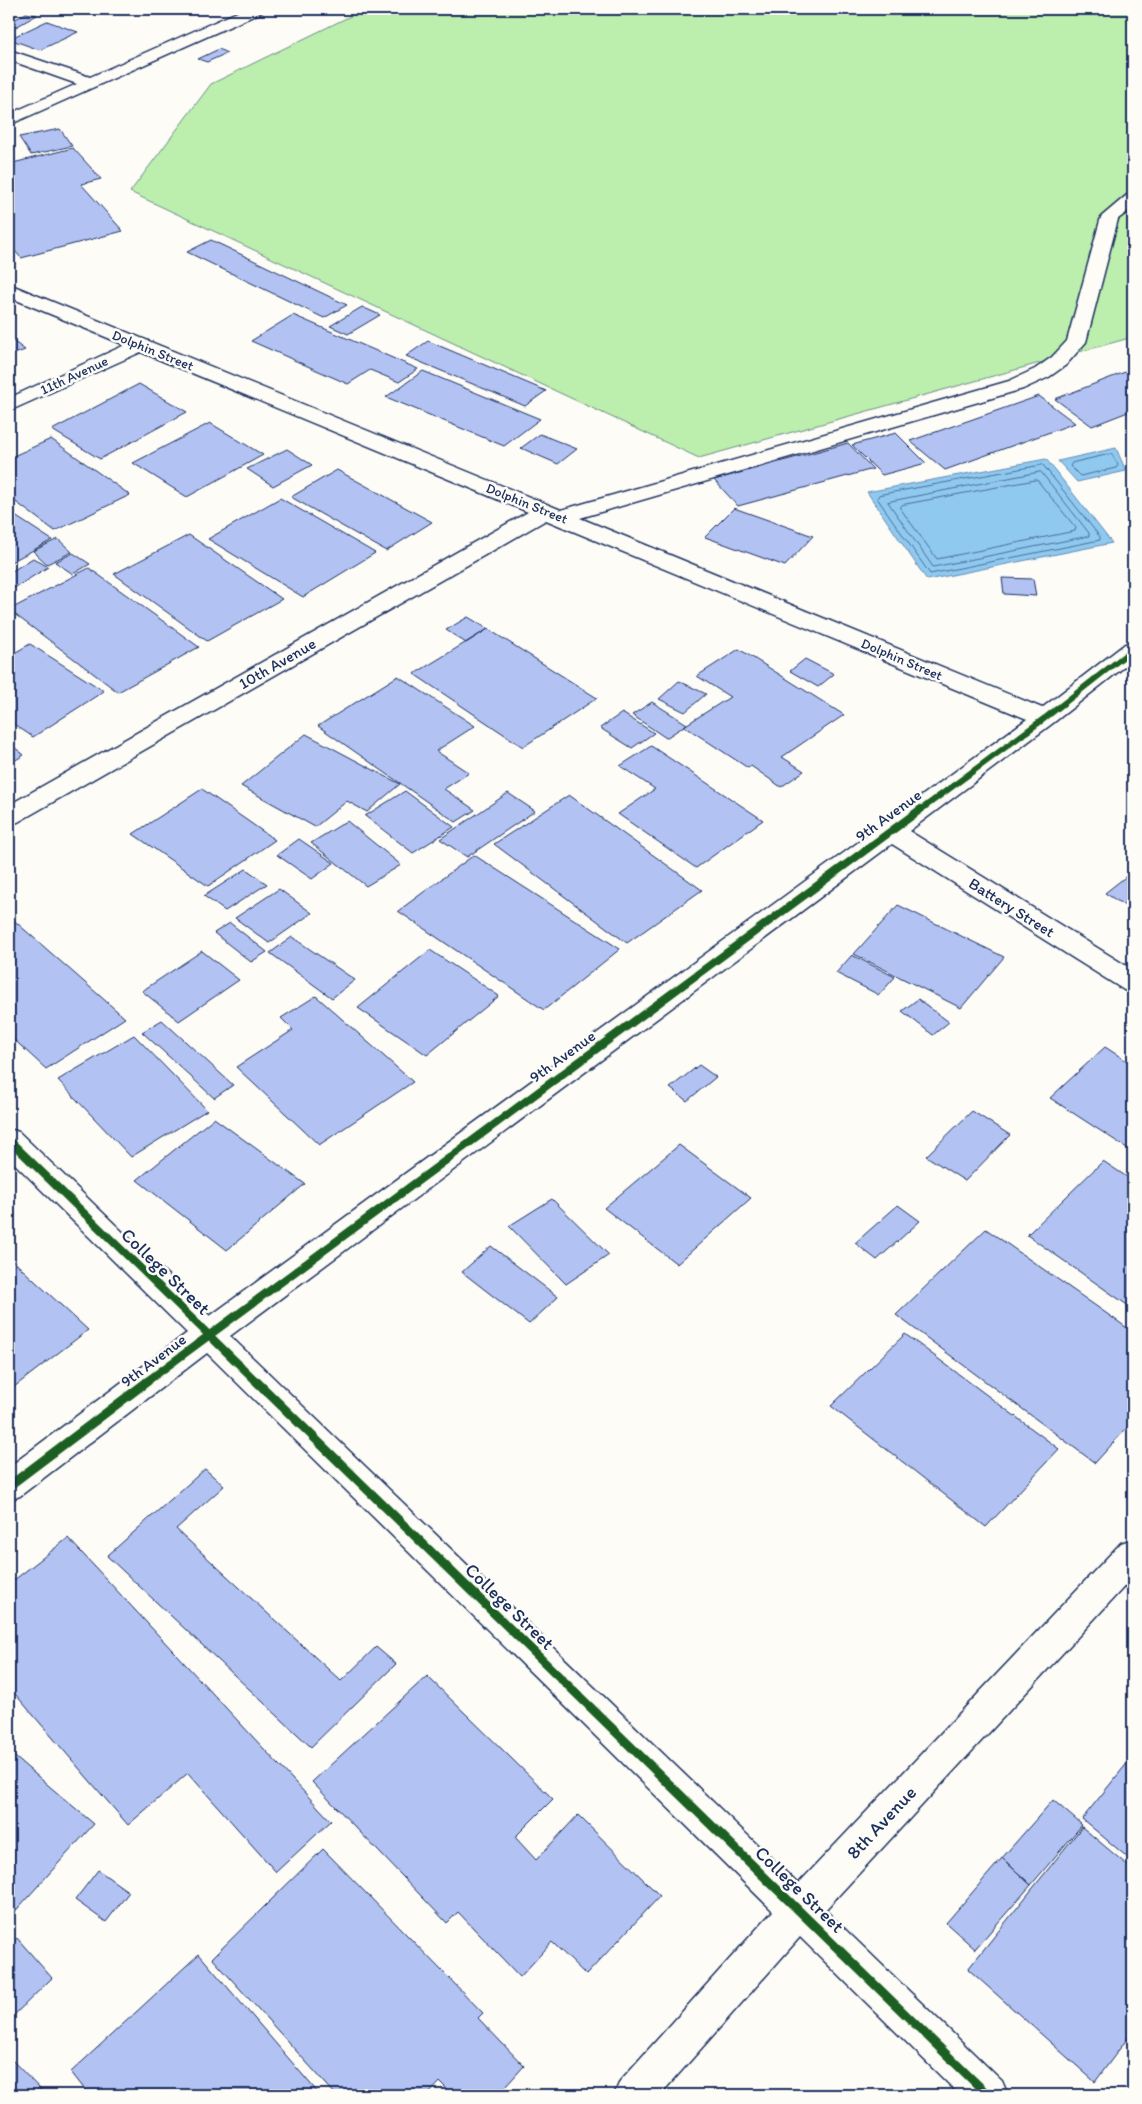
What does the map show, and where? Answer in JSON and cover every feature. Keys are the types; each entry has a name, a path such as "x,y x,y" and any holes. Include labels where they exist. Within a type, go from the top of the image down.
{"street":[{"path":"9,120 256,9"},
{"path":"213,11 235,18"},
{"path":"9,55 91,83"},
{"name":"10th Avenue","path":"9,816 553,514 1016,385 1042,373 1059,361 1076,342 1110,218 1133,199"},
{"name":"Dolphin Street","path":"9,290 1045,718"},
{"name":"11th Avenue","path":"9,405 140,345"},
{"name":"9th Avenue","path":"9,1486 208,1335 1045,718 1133,649"},
{"name":"Battery Street","path":"890,831 1133,983"},
{"name":"College Street","path":"9,1140 988,2095"},
{"name":"8th Avenue","path":"634,2095 798,1911 1133,1554"}],"green space":[{"path":"365,9 1133,9 1133,337 699,458 130,192 211,84"}],"water":[{"path":"1116,448 1126,471 1077,482 1058,461"},
{"path":"1046,459 1112,543 927,580 867,492"}],"building":[{"path":"26,13 37,15 14,28 9,27 9,23"},
{"path":"47,21 78,32 40,50 9,39"},
{"path":"219,49 227,53 207,62 198,59"},
{"path":"60,129 72,146 31,155 19,137"},
{"path":"73,148 101,179 81,184 123,231 21,258 9,244 9,164"},
{"path":"211,240 347,305 324,318 187,252"},
{"path":"362,307 380,315 348,334 330,326"},
{"path":"293,315 418,369 399,382 370,370 348,384 251,341"},
{"path":"9,338 25,350 9,356"},
{"path":"428,341 546,391 525,406 406,356"},
{"path":"1133,369 1133,410 1092,426 1055,399"},
{"path":"423,371 540,419 504,446 386,397"},
{"path":"139,384 187,412 100,459 52,430"},
{"path":"1039,396 1075,423 945,470 910,441"},
{"path":"210,423 263,455 187,497 133,463"},
{"path":"896,433 926,463 882,475 852,445"},
{"path":"540,434 577,449 558,464 521,448"},
{"path":"51,439 130,495 55,531 9,497 9,458"},
{"path":"848,443 873,469 738,506 714,480"},
{"path":"287,449 312,465 273,486 247,469"},
{"path":"337,470 432,522 386,551 291,497"},
{"path":"280,498 375,553 303,597 208,539"},
{"path":"734,508 813,536 785,566 705,537"},
{"path":"9,512 52,540 9,563"},
{"path":"189,535 282,599 207,641 114,574"},
{"path":"58,539 72,552 47,564 33,551"},
{"path":"73,553 90,564 73,574 55,562"},
{"path":"33,558 48,567 11,590 9,588 9,573"},
{"path":"89,568 199,647 118,692 9,610"},
{"path":"1002,578 1033,579 1036,596 1004,594"},
{"path":"468,617 488,629 466,643 446,630"},
{"path":"488,629 597,698 523,747 414,674"},
{"path":"30,644 104,691 33,737 9,721 9,656"},
{"path":"739,649 844,715 782,757 804,771 781,787 751,766 748,768 684,726 730,697 697,676"},
{"path":"805,659 834,674 818,687 790,671"},
{"path":"398,676 475,726 436,751 469,773 444,789 475,810 456,822 318,726"},
{"path":"679,681 706,694 685,712 659,699"},
{"path":"652,702 687,724 666,738 632,715"},
{"path":"622,713 654,733 632,748 600,728"},
{"path":"306,734 400,784 367,812 347,801 315,827 241,786"},
{"path":"9,743 24,755 9,764"},
{"path":"651,746 763,820 696,868 618,814 655,789 620,766"},
{"path":"202,789 275,840 208,886 133,834"},
{"path":"405,791 454,827 413,853 365,816"},
{"path":"508,793 535,811 467,857 440,839"},
{"path":"569,795 702,890 627,943 494,844"},
{"path":"347,821 401,865 366,886 311,843"},
{"path":"299,839 334,863 312,879 277,855"},
{"path":"474,855 620,949 544,1010 398,911"},
{"path":"246,869 267,884 225,911 204,896"},
{"path":"1133,871 1133,911 1105,893"},
{"path":"279,889 312,913 269,943 235,918"},
{"path":"898,905 1004,957 961,1008 854,954"},
{"path":"9,916 125,1018 46,1069 9,1035"},
{"path":"230,923 267,952 251,962 214,933"},
{"path":"292,937 355,980 332,998 270,953"},
{"path":"430,950 499,996 427,1055 358,1008"},
{"path":"202,951 239,980 179,1021 142,991"},
{"path":"852,955 895,977 879,995 836,973"},
{"path":"316,996 413,1082 319,1145 236,1067 293,1030 281,1018"},
{"path":"918,999 949,1022 933,1035 902,1011"},
{"path":"162,1020 233,1085 214,1098 142,1032"},
{"path":"134,1035 207,1110 131,1157 58,1080"},
{"path":"1105,1047 1133,1065 1133,1152 1050,1098"},
{"path":"699,1065 716,1077 687,1101 670,1088"},
{"path":"972,1111 1010,1135 965,1181 926,1156"},
{"path":"214,1118 305,1184 227,1250 137,1180"},
{"path":"679,1145 751,1198 677,1264 604,1208"},
{"path":"1103,1161 1133,1181 1133,1309 1027,1235"},
{"path":"552,1199 609,1255 566,1284 509,1226"},
{"path":"898,1205 920,1221 877,1260 855,1243"},
{"path":"986,1229 1133,1332 1133,1421 1095,1463 896,1315"},
{"path":"491,1246 558,1297 529,1324 462,1272"},
{"path":"9,1257 88,1330 14,1387 9,1383"},
{"path":"905,1334 1059,1449 986,1527 831,1406"},
{"path":"205,1469 224,1486 176,1529 341,1681 376,1647 396,1664 311,1747 107,1556"},
{"path":"68,1538 331,1821 276,1872 188,1773 128,1825 9,1687 9,1584"},
{"path":"427,1676 553,1799 515,1837 536,1860 578,1815 660,1896 586,1975 552,1942 520,1977 458,1912 447,1923 312,1782"},
{"path":"9,1752 94,1824 9,1918"},
{"path":"1133,1756 1133,1862 1082,1819"},
{"path":"1053,1800 1082,1825 1031,1885 1002,1858"},
{"path":"1082,1827 1133,1870 1133,2031 1095,2082 968,1969"},
{"path":"323,1849 483,2013 478,2018 524,2066 498,2095 453,2095 440,2082 428,2095 336,2095 212,1958"},
{"path":"1002,1858 1031,1885 975,1949 946,1923"},
{"path":"98,1870 129,1892 106,1922 75,1900"},
{"path":"17,1938 52,1978 9,2020 9,1946"},
{"path":"199,1954 320,2095 89,2095 71,2072"},
{"path":"9,2057 42,2091 38,2095 9,2095"}],"cycle path":[{"path":"9,1486 208,1335 1045,718 1133,649"},
{"path":"9,1140 988,2095"}]}
